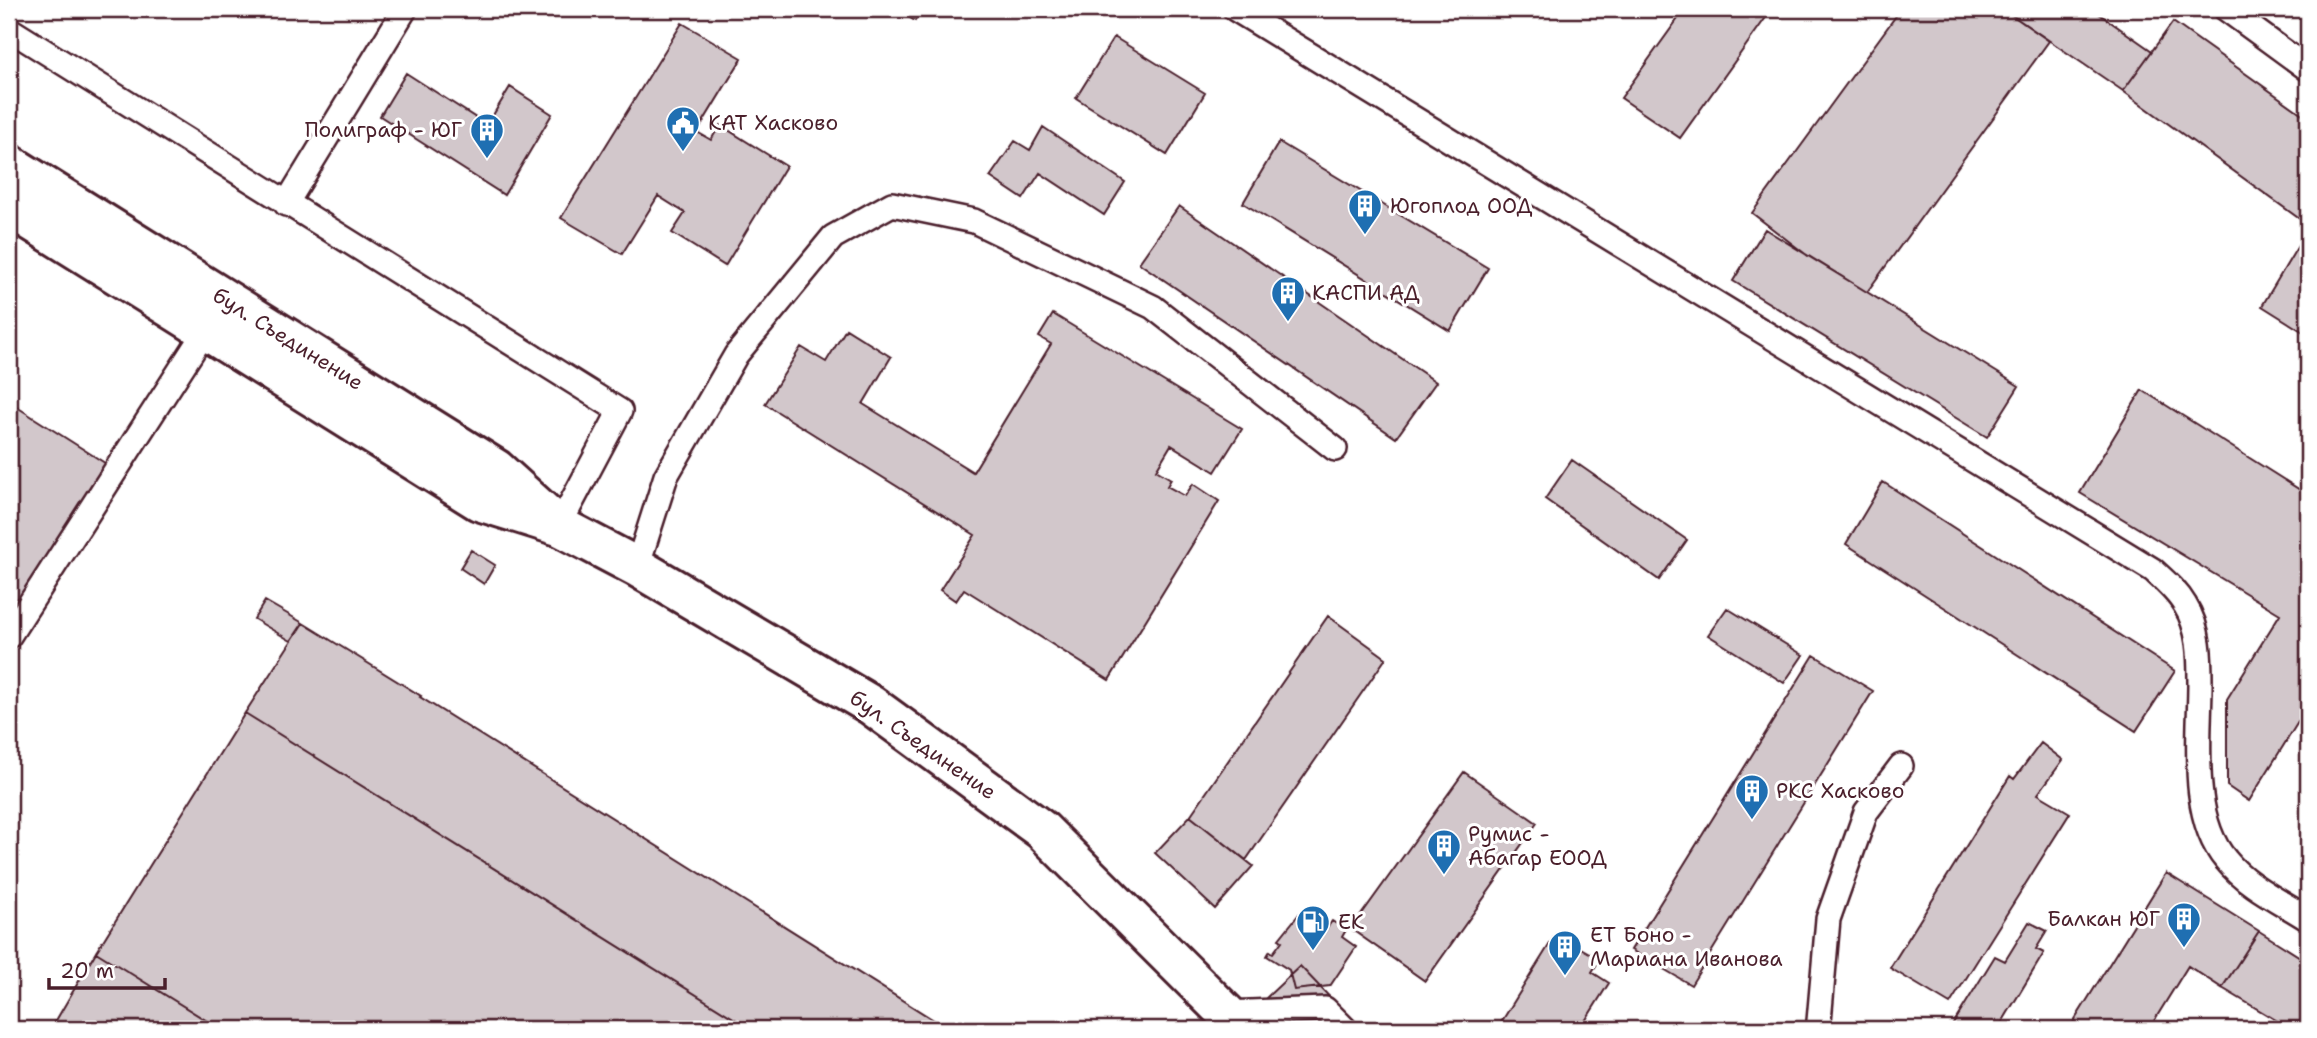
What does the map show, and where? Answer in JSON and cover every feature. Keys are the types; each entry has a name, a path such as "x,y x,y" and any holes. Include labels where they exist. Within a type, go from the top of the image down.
{"main road":[{"name":"бул. Съединение","path":"9,163 496,469 559,526"},
{"name":"бул. Съединение","path":"9,207 479,501 559,526 637,567 871,705 1042,830 1232,1021"}],"lane":[{"path":"286,204 405,9"},
{"path":"1236,9 2153,570 2172,587 2186,607 2196,631 2200,656 2200,789 2203,815 2210,837 2225,859 2244,879 2308,919"},
{"path":"2226,9 2308,69"},
{"path":"9,29 620,411 559,526"},
{"path":"637,567 666,476 736,355 833,237 892,204 974,221 1153,307 1335,449"},
{"path":"9,636 206,330"},
{"path":"1820,1029 1828,919 1866,812 1900,766"},
{"path":"1232,1021 1325,1009 1345,1029"}],"building":[{"path":"895,9 923,9 915,21"},
{"path":"1685,9 1772,9 1680,138 1621,98"},
{"path":"1901,9 2003,9 2049,41 1867,292 1808,256 1752,213"},
{"path":"2003,9 2092,9 2152,51 2123,91"},
{"path":"2173,22 2308,118 2308,225 2123,91"},
{"name":"КАТ Хасково","path":"682,23 742,58 697,132 711,140 720,125 786,166 725,266 672,233 685,213 658,196 622,254 561,218"},
{"path":"1114,37 1205,93 1167,155 1076,98"},
{"name":"Полиграф - ЮГ","path":"406,73 487,125 510,87 552,114 504,195 380,116"},
{"path":"1043,127 1125,182 1104,215 1040,173 1023,199 990,177 1015,141 1030,150"},
{"name":"Югоплод ООД","path":"1279,142 1488,268 1450,331 1243,203"},
{"name":"КАСПИ АД","path":"1179,206 1436,382 1396,438 1139,263"},
{"path":"1765,229 2019,386 1987,437 1733,281"},
{"path":"2308,229 2308,335 2262,306"},
{"path":"1053,314 1242,429 1215,472 1171,445 1156,470 1171,479 1167,486 1185,496 1193,484 1219,501 1109,680 964,589 956,601 940,590 975,535 765,404 801,347 826,362 846,329 891,357 863,404 973,472 1051,344 1039,337"},
{"path":"2142,390 2308,495 2308,706 2249,801 2227,786 2227,699 2280,614 2080,493"},
{"path":"9,402 108,465 9,620"},
{"path":"1572,460 1687,540 1659,580 1545,499"},
{"path":"1883,482 2175,671 2136,731 1846,544"},
{"path":"471,550 495,565 484,584 460,568"},
{"path":"265,601 303,623 291,641 254,619"},
{"path":"1727,608 1803,655 1784,683 1708,635"},
{"path":"1328,616 1386,658 1246,860 1190,816"},
{"path":"303,623 948,1029 751,1029 245,713"},
{"name":"РКС Хасково","path":"1814,655 1873,691 1691,985 1631,950"},
{"path":"245,713 751,1029 220,1029 96,952"},
{"path":"2041,743 2063,760 2038,794 2070,813 1950,1004 1890,968 2010,776 2014,779"},
{"name":"Румис - Абагар ЕООД","path":"1464,772 1537,823 1425,981 1351,929"},
{"path":"1190,816 1253,866 1215,909 1155,853"},
{"name":"Балкан ЮГ","path":"2166,873 2259,931 2222,988 2188,966 2149,1029 2069,1029"},
{"name":"ЕК","path":"1299,914 1324,932 1332,921 1346,930 1342,937 1356,947 1330,986 1294,990 1289,970 1267,956 1270,951 1273,953 1282,941 1279,939"},
{"path":"2029,922 2047,931 2036,949 2044,953 1998,1029 1950,1029 1995,956 2005,961"},
{"path":"2259,931 2308,962 2308,1029 2291,1029 2222,988"},
{"name":"ЕТ Боно - Мариана Иванова","path":"1556,934 1600,959 1592,972 1609,983 1580,1029 1497,1029"},
{"path":"96,952 220,1029 51,1029"},
{"path":"1300,966 1360,1029 1296,1029 1266,998"}],"place":[{"name":"КАТ Хасково","path":"683,153"},
{"name":"Полиграф - ЮГ","path":"487,160"},
{"name":"Югоплод ООД","path":"1365,236"},
{"name":"КАСПИ АД","path":"1288,323"},
{"name":"РКС Хасково","path":"1752,821"},
{"name":"Румис - Абагар ЕООД","path":"1444,876"},
{"name":"Балкан ЮГ","path":"2184,949"},
{"name":"ЕК","path":"1313,952"},
{"name":"ЕТ Боно - Мариана Иванова","path":"1565,977"}]}
